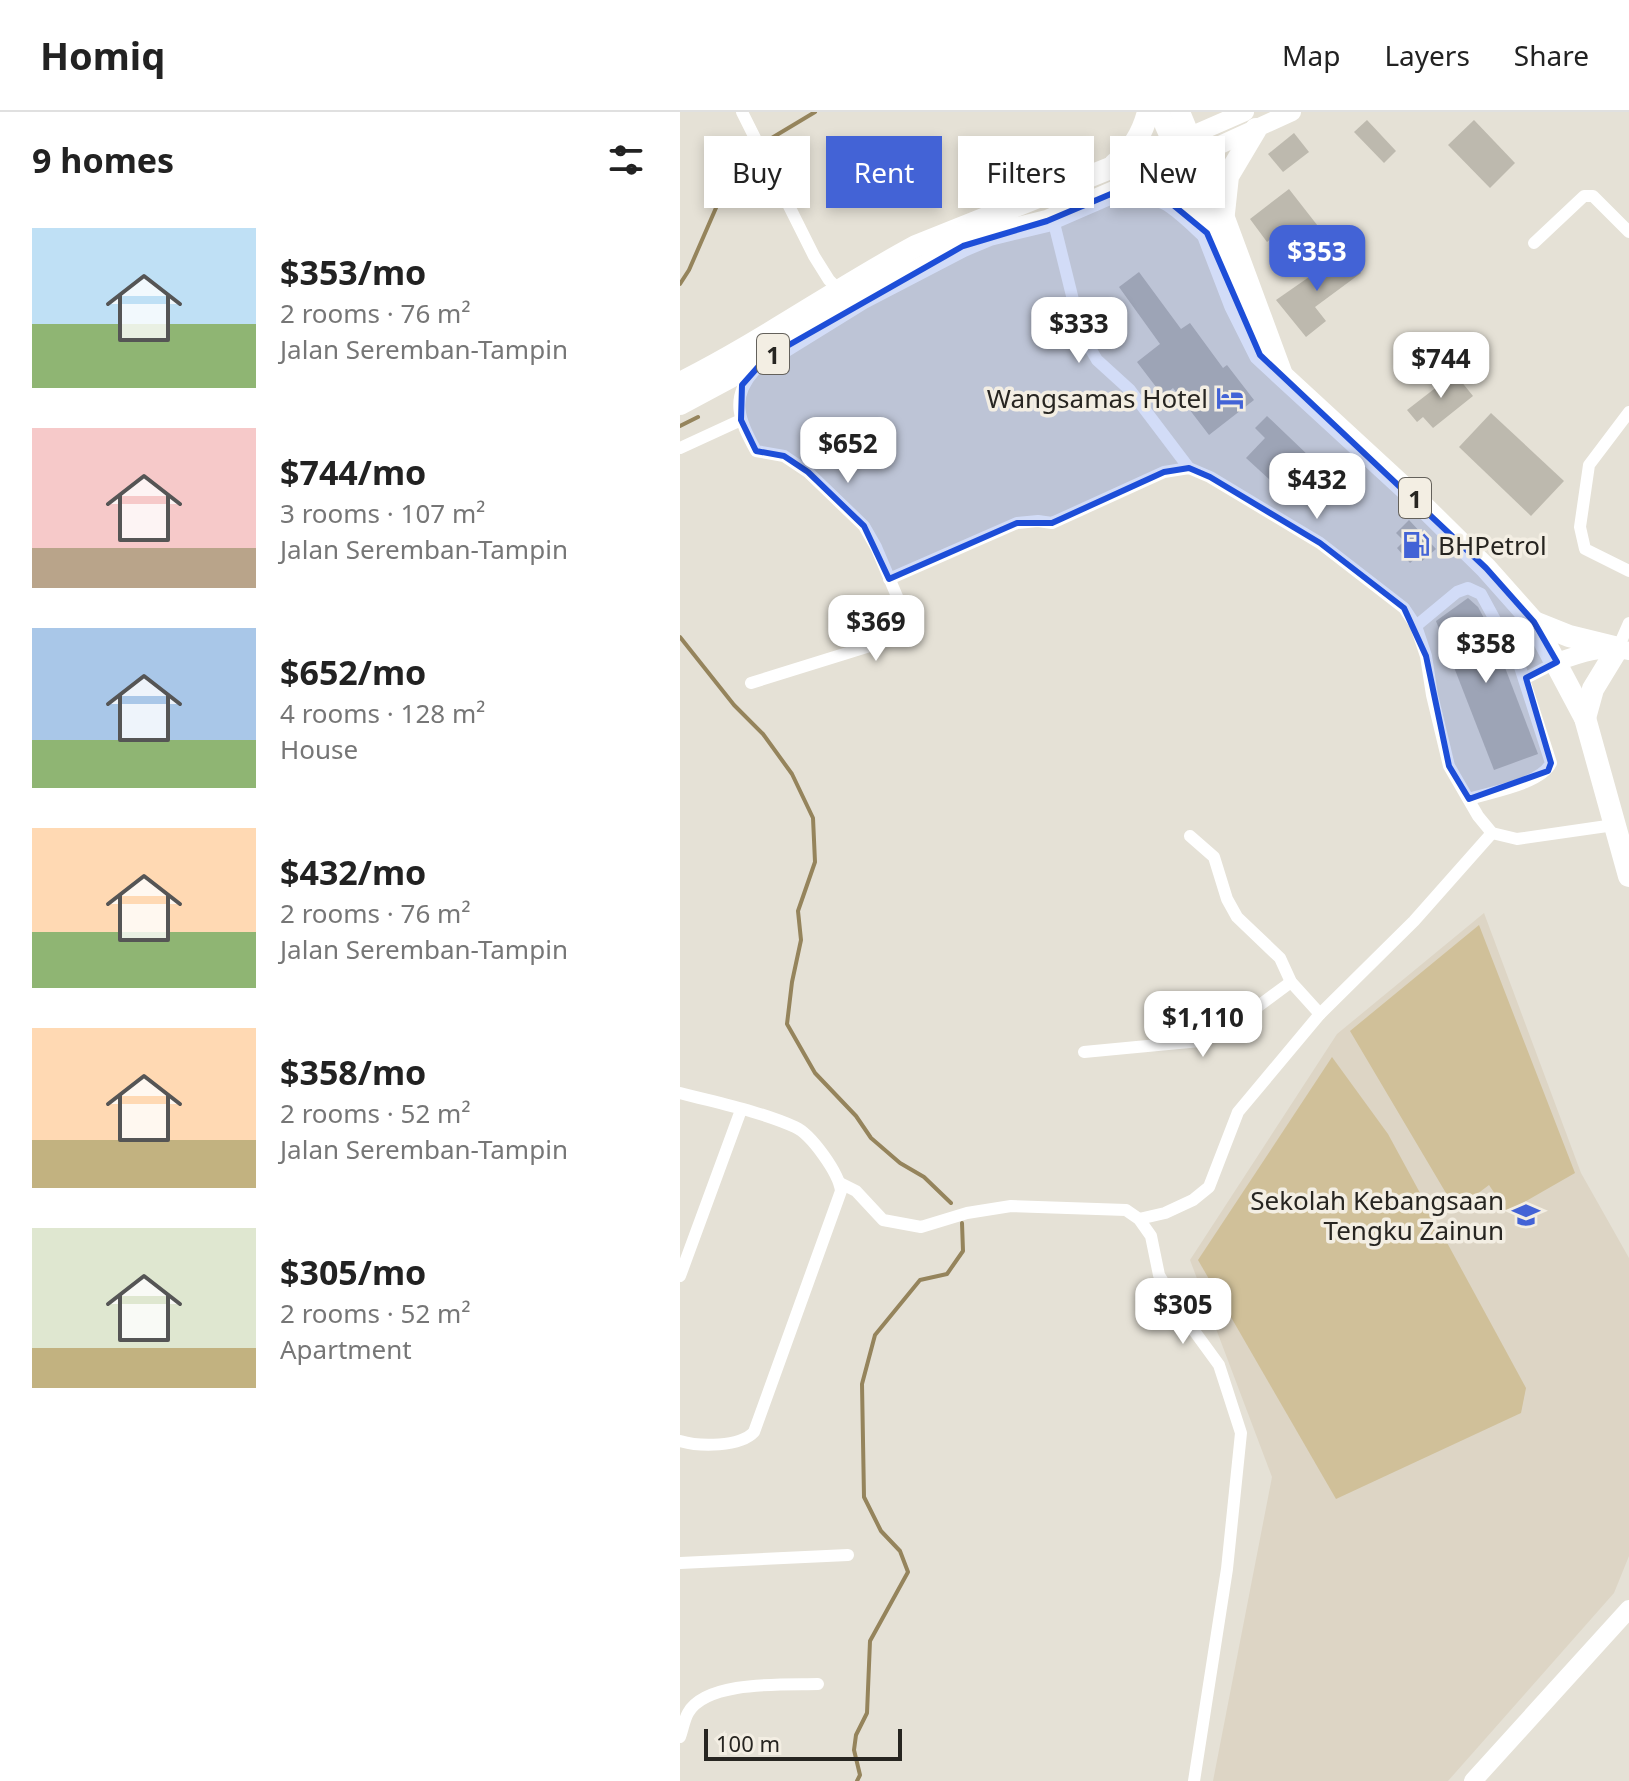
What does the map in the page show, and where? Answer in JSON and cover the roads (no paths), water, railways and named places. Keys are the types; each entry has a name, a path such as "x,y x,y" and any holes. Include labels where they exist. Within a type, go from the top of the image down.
{"highway":[{"path":"1108,170 1130,151 1142,133 1148,112"},
{"path":"1182,208 1215,226 1228,176 1251,120"},
{"name":"1","path":"680,383 725,361 839,290 929,240 1108,170"},
{"name":"1","path":"680,404 931,262 989,235 1053,219 1110,194"},
{"name":"1","path":"1208,208 1281,373 1486,568 1534,622 1585,718 1629,876"},
{"path":"839,290 863,298"},
{"path":"1534,622 1569,636 1623,650 1593,689 1585,718"}],"main road":[{"path":"1159,112 1175,136"},
{"path":"1180,112 1183,136"}],"street":[{"path":"742,112 814,256 839,290"},
{"path":"1216,136 1251,120 1292,112"},
{"path":"1534,243 1584,196 1593,196 1629,232"},
{"path":"1053,219 1078,320 1087,343 1097,360 1130,390 1189,468 1210,477 1320,543 1404,608 1416,626 1426,656 1449,766 1492,833 1517,839 1614,825"},
{"path":"751,683 902,636 908,630 907,620 864,526 808,472 784,456 756,451 741,420 739,402 742,385 766,358"},
{"path":"1629,412 1589,465 1580,527 1585,549 1629,571"},
{"path":"680,448 741,420"},
{"path":"889,579 1017,523 1052,523 1164,472 1189,468"},
{"path":"1416,626 1457,592 1468,588 1481,594 1526,678 1551,763 1548,771 1537,778 1469,799"},
{"path":"1526,678 1557,662 1584,653 1623,650 1629,623"},
{"path":"1139,1219 1165,1213 1193,1200 1209,1187 1238,1112 1320,1014 1414,921 1492,833"},
{"path":"1190,836 1214,857 1237,917 1280,958 1291,982 1320,1014"},
{"path":"1084,1052 1200,1041 1233,1025 1291,982"},
{"path":"680,1093 798,1128 817,1147 840,1183 841,1191 754,1432 747,1439 734,1441 689,1444 680,1441"},
{"path":"680,1276 741,1110"},
{"path":"840,1183 856,1191 883,1220 921,1227 967,1213 1011,1206 1126,1210 1139,1219 1151,1236 1159,1275 1184,1317 1219,1365 1241,1433 1227,1569 1194,1781"},
{"path":"680,1563 848,1555"},
{"path":"1473,1781 1629,1609"},
{"path":"680,1737 689,1711 705,1697 739,1687 818,1684"}],"waterway":[{"path":"775,136 815,112"},
{"path":"680,284 716,208"},
{"path":"680,426 698,417"},
{"path":"680,637 734,705 763,734 792,774 813,818 815,862 798,911 801,940 787,1024 815,1073 856,1116 871,1138 900,1163 924,1177 951,1203"},
{"path":"857,1781 860,1775 854,1750 856,1735 867,1713 870,1641 908,1572 900,1551 881,1531 864,1497 862,1384 875,1335 920,1280 947,1274 963,1251 962,1223"}],"place":[{"name":"Wangsamas Hotel","path":"1230,398"},
{"name":"BHPetrol","path":"1416,545"},
{"name":"Sekolah Kebangsaan Tengku Zainun","path":"1526,1215"}]}
